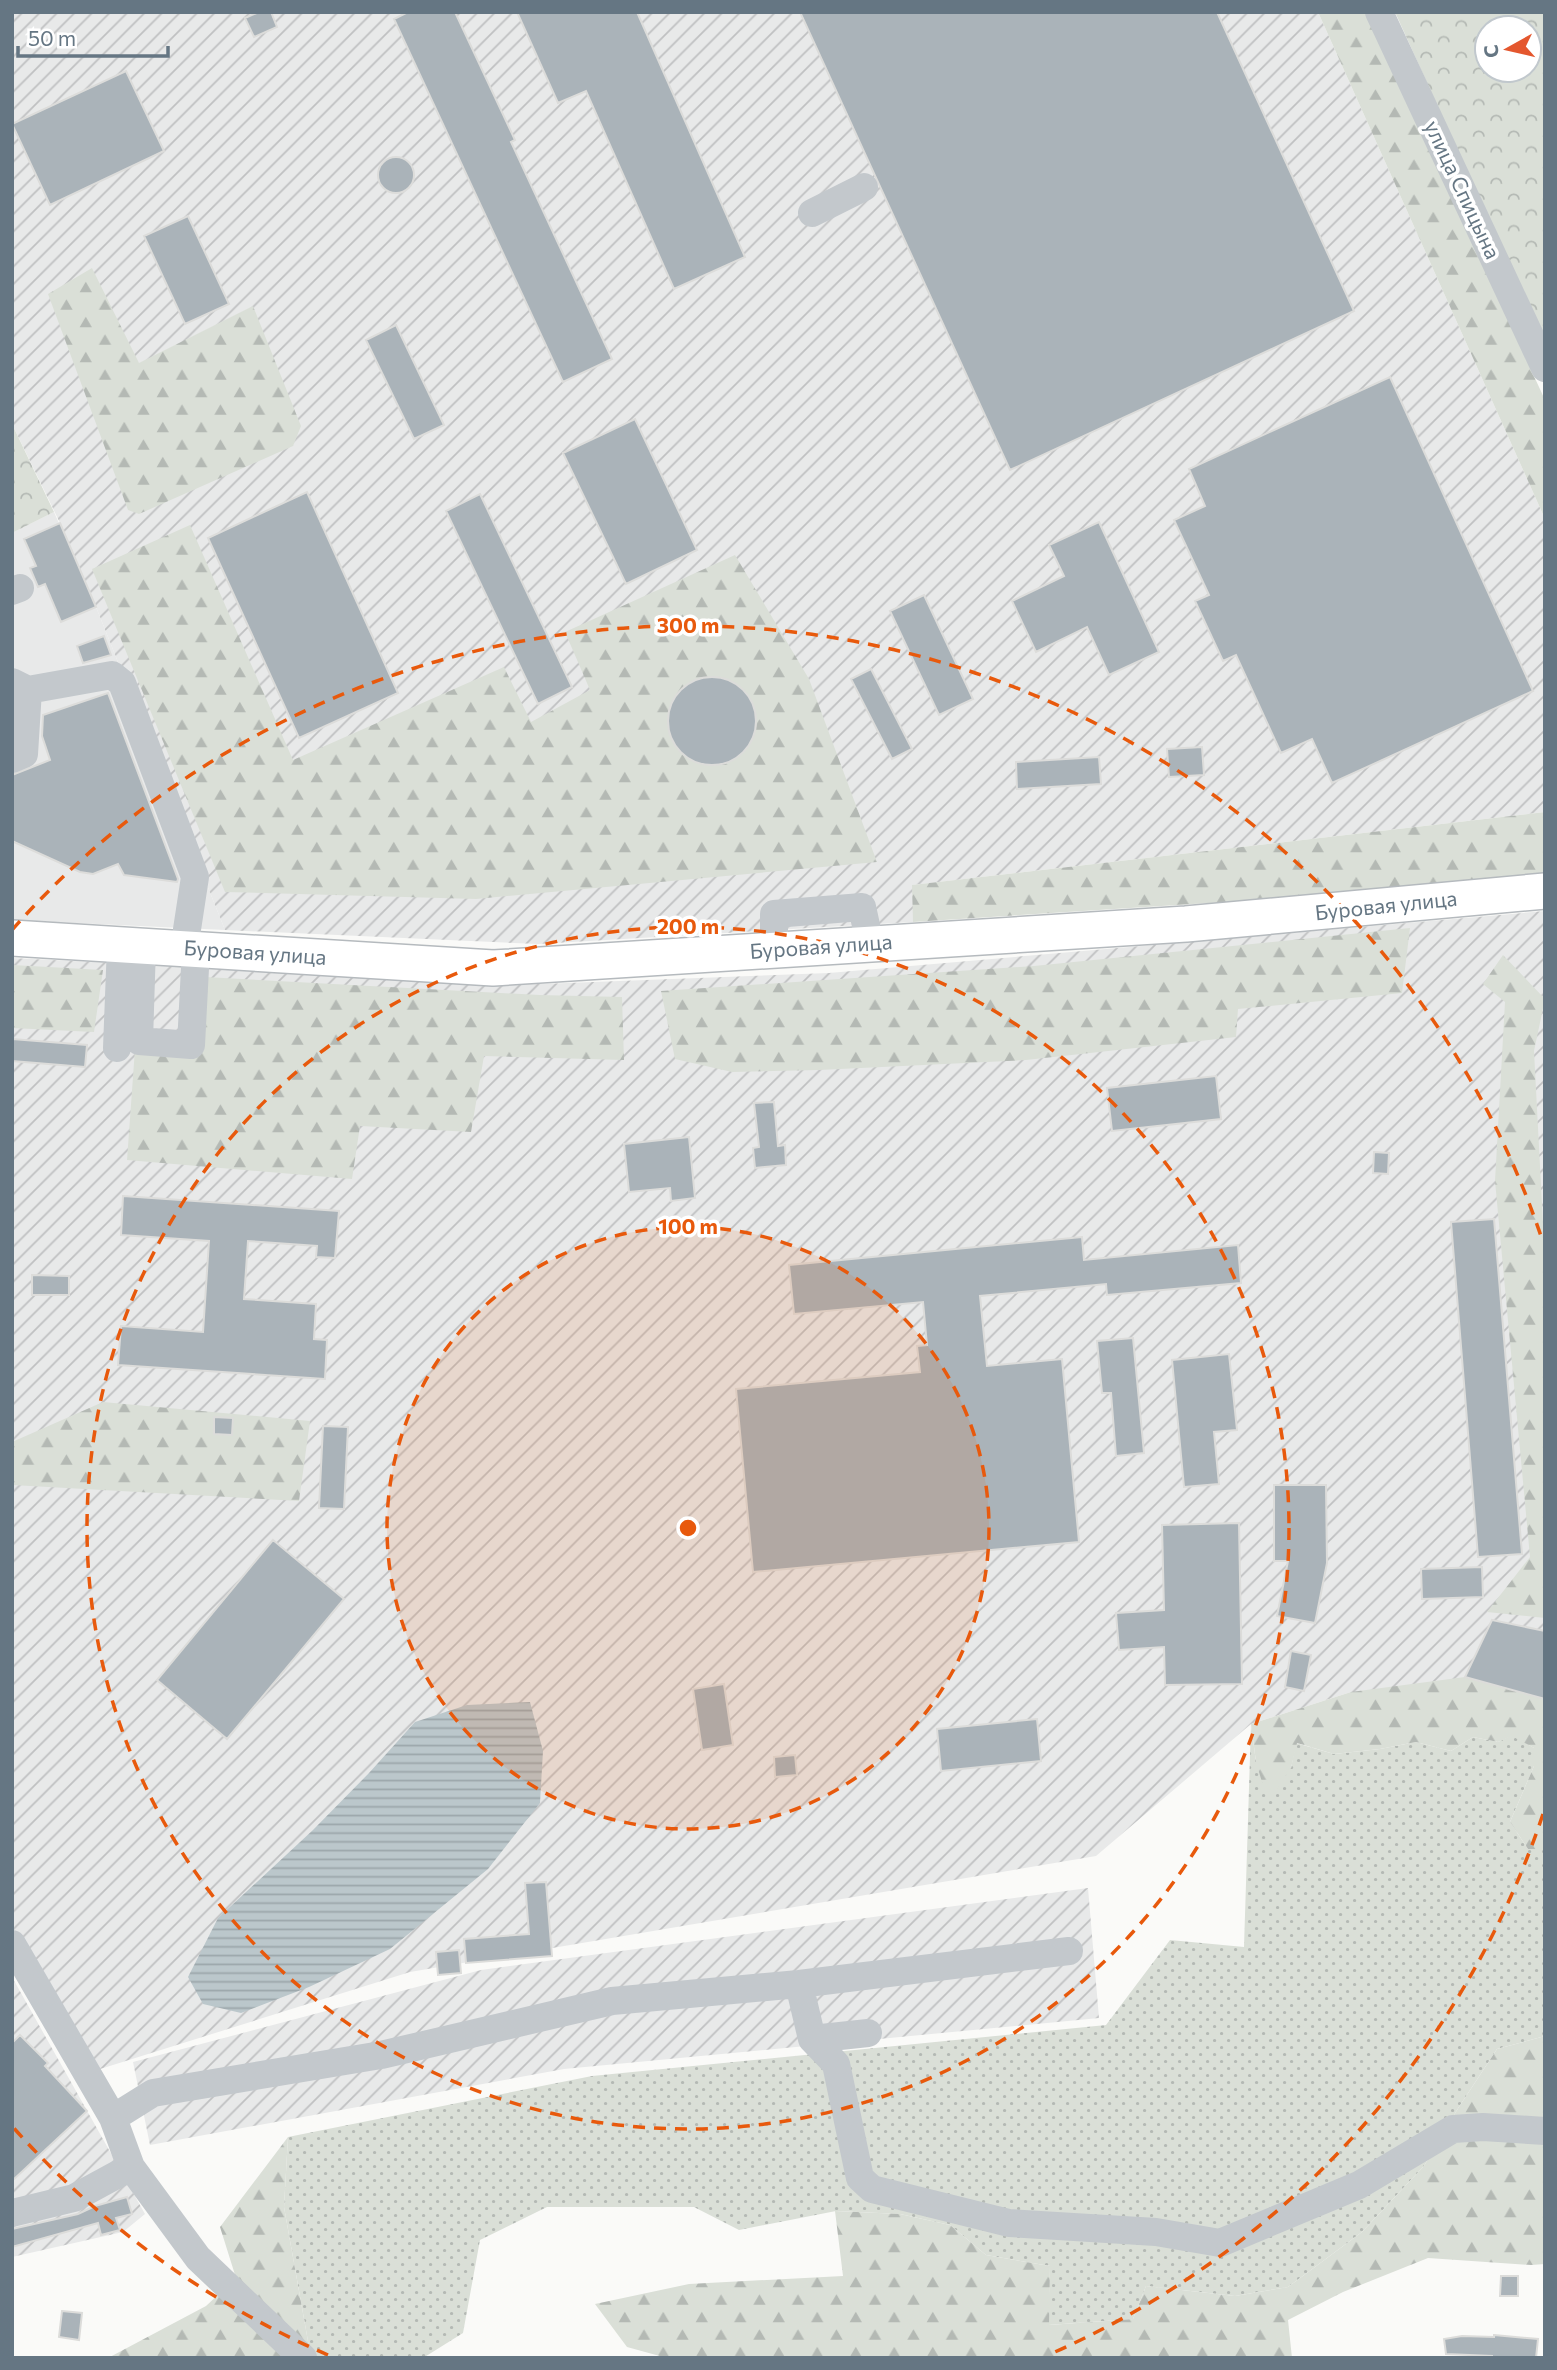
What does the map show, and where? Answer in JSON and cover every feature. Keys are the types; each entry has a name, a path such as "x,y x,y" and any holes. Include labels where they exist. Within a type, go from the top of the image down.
{"main road":[{"name":"Буровая улица","path":"12,938 493,968 1288,916 1545,891"}],"street":[{"name":"улица Спицына","path":"1379,12 1545,368"},
{"path":"812,213 863,187"},
{"path":"12,759 23,754 20,686 112,675 122,683 195,877 190,949 191,1045 139,1041 132,945"},
{"path":"117,1048 132,945"},
{"path":"12,1944 113,2118 131,2167 198,2258 303,2358"},
{"path":"113,2118 153,2093 381,2055 612,2001 799,1984 1069,1951"},
{"path":"799,1984 812,2039 836,2064 860,2178 872,2189 1009,2223 1156,2232 1220,2244 1359,2185 1452,2129 1483,2127 1545,2131"},
{"path":"812,2039 868,2034"},
{"path":"12,2213 74,2198 131,2167"}],"shaded area":[{"path":"12,12 1318,12 1545,519 1545,812 913,885 913,922 538,944 225,930 96,607 60,523 12,424"},
{"path":"54,512 96,607 225,930 12,920 12,533"},
{"path":"1545,911 1545,1699 1351,1692 1251,1724 1096,1856 410,1972 81,2075 12,1947 12,958 541,984 829,973"},
{"path":"530,1702 543,1751 540,1803 488,1869 390,1949 309,1987 241,2013 203,2004 188,1977 218,1918 313,1830 415,1722 467,1705"},
{"path":"1088,1888 1099,2018 564,2069 150,2145 133,2062 481,1970"},
{"path":"12,1977 145,2214 123,2232 12,2257"}],"green space":[{"path":"1318,12 1366,12 1545,400 1545,519"},
{"path":"1395,12 1545,12 1545,344"},
{"path":"92,268 139,363 253,306 301,426 293,446 139,514 128,510 48,294"},
{"path":"12,424 54,512 12,533"},
{"path":"190,525 293,760 504,667 531,722 590,690 565,632 735,555 809,679 877,862 476,899 225,892 92,569"},
{"path":"1545,812 1545,878 1426,889 913,922 912,885"},
{"path":"1410,928 1402,993 1238,1009 1236,1037 1026,1060 732,1072 675,1059 661,991 1034,966"},
{"path":"1503,955 1545,999 1534,1051 1545,1262 1545,1618 1487,1612 1530,1557 1495,1181 1505,1002 1483,984"},
{"path":"12,965 103,970 94,1032 12,1028"},
{"path":"205,977 622,997 624,1060 484,1056 471,1132 360,1126 352,1179 127,1160 135,1049 204,1051"},
{"path":"103,1402 310,1421 299,1501 12,1485 12,1442"},
{"path":"1465,1677 1545,1699 1545,1849 1528,1849 1510,1822 1534,1766 1534,1748 1512,1736 1498,1742 1473,1737 1451,1751 1416,1742 1334,1754 1297,1743 1291,1768 1268,1802 1256,1762 1251,1724 1351,1692"},
{"path":"1251,1724 1256,1762 1291,1768 1296,1743 1334,1754 1416,1742 1451,1751 1473,1737 1498,1742 1512,1735 1534,1748 1534,1766 1510,1822 1528,1849 1545,1849 1545,2036 1497,2049 1424,2166 1362,2232 1288,2287 1235,2296 1146,2286 1133,2319 1048,2325 1050,2266 986,2255 950,2225 900,2214 836,2211 739,2230 694,2207 547,2207 480,2240 463,2333 423,2358 311,2358 284,2207 288,2137 592,2076 1106,2025 1170,1940 1244,1947"},
{"path":"1545,2036 1545,2264 1428,2258 1343,2292 1288,2320 1292,2358 667,2358 627,2347 595,2304 689,2284 843,2276 835,2211 900,2214 950,2225 986,2255 1050,2266 1049,2325 1133,2319 1146,2286 1235,2296 1288,2287 1362,2232 1424,2166 1497,2049"},
{"path":"288,2137 284,2207 311,2358 108,2358 206,2306 236,2278 220,2227"}],"building":[{"path":"259,12 271,12 277,27 254,37 245,18"},
{"path":"408,12 455,12 515,140 511,142 612,359 563,382 394,19"},
{"path":"517,12 637,12 745,257 674,289 586,91 558,103"},
{"path":"800,12 1217,12 1354,311 1010,470"},
{"path":"126,71 164,151 50,205 12,124"},
{"path":"396,157 409,162 414,175 409,188 396,193 383,188 378,175 383,162"},
{"path":"188,216 229,304 185,324 144,236"},
{"path":"396,325 444,425 414,439 366,340"},
{"path":"1390,377 1533,691 1332,783 1312,739 1281,753 1236,655 1223,661 1195,601 1209,595 1174,520 1205,506 1189,469"},
{"path":"635,419 697,550 626,584 563,453"},
{"path":"307,492 398,693 299,738 208,538"},
{"path":"480,494 572,687 538,704 446,511"},
{"path":"1099,522 1159,652 1109,675 1087,627 1036,652 1012,601 1064,576 1049,545"},
{"path":"60,523 96,607 61,622 45,584 38,587 30,568 36,566 24,539"},
{"path":"924,595 973,699 939,715 890,611"},
{"path":"104,636 111,655 83,663 77,646"},
{"path":"871,669 912,749 892,759 851,679"},
{"path":"703,677 721,677 737,684 749,696 756,712 756,730 749,746 737,758 721,765 703,765 687,758 675,746 668,730 668,712 675,696 687,684"},
{"path":"108,693 177,882 124,875 118,864 93,874 80,872 12,841 12,775 50,760 42,736 43,715"},
{"path":"1202,747 1204,775 1169,777 1167,749"},
{"path":"1099,757 1101,784 1017,789 1016,762"},
{"path":"12,1039 87,1045 85,1067 12,1061"},
{"path":"1216,1076 1221,1119 1112,1131 1107,1088"},
{"path":"774,1102 778,1146 785,1145 786,1165 755,1168 753,1148 759,1147 754,1103"},
{"path":"689,1137 695,1198 671,1201 670,1188 629,1192 624,1144"},
{"path":"1374,1152 1389,1153 1388,1174 1373,1173"},
{"path":"123,1196 339,1211 335,1258 316,1257 317,1246 248,1241 244,1299 316,1304 314,1339 327,1340 325,1379 118,1365 121,1326 203,1332 209,1241 121,1235"},
{"path":"1494,1219 1522,1554 1478,1557 1451,1222"},
{"path":"1082,1237 1084,1260 1238,1245 1241,1283 1107,1295 1106,1284 980,1296 987,1366 1062,1359 1079,1542 753,1572 736,1389 920,1372 917,1346 927,1345 923,1302 794,1314 789,1265"},
{"path":"32,1275 69,1276 69,1295 32,1295"},
{"path":"1133,1338 1144,1453 1116,1456 1111,1393 1102,1393 1097,1341"},
{"path":"1229,1354 1237,1430 1214,1432 1219,1484 1184,1487 1172,1360"},
{"path":"214,1417 233,1418 232,1435 214,1434"},
{"path":"323,1426 348,1427 344,1509 319,1508"},
{"path":"1274,1485 1326,1485 1327,1563 1315,1623 1277,1616 1288,1561 1274,1561"},
{"path":"1239,1523 1242,1684 1165,1685 1164,1647 1119,1650 1116,1613 1164,1610 1162,1525"},
{"path":"273,1540 344,1599 227,1739 157,1680"},
{"path":"1482,1567 1483,1597 1422,1599 1421,1569"},
{"path":"1492,1620 1545,1631 1545,1699 1465,1677"},
{"path":"1291,1651 1311,1655 1304,1691 1285,1687"},
{"path":"724,1684 733,1745 702,1750 693,1689"},
{"path":"1037,1719 1041,1761 941,1771 937,1729"},
{"path":"795,1755 797,1775 775,1777 774,1757"},
{"path":"546,1882 552,1956 466,1963 464,1939 529,1934 525,1883"},
{"path":"459,1950 461,1973 438,1975 436,1952"},
{"path":"20,2035 48,2063 45,2066 87,2111 12,2181 12,2043"},
{"path":"127,2197 132,2214 116,2218 120,2230 101,2235 98,2223 12,2247 12,2229 78,2214"},
{"path":"1501,2276 1518,2276 1518,2296 1500,2296"},
{"path":"62,2311 82,2313 79,2340 59,2337"},
{"path":"1494,2335 1538,2339 1536,2358 1446,2354 1444,2339"}]}
